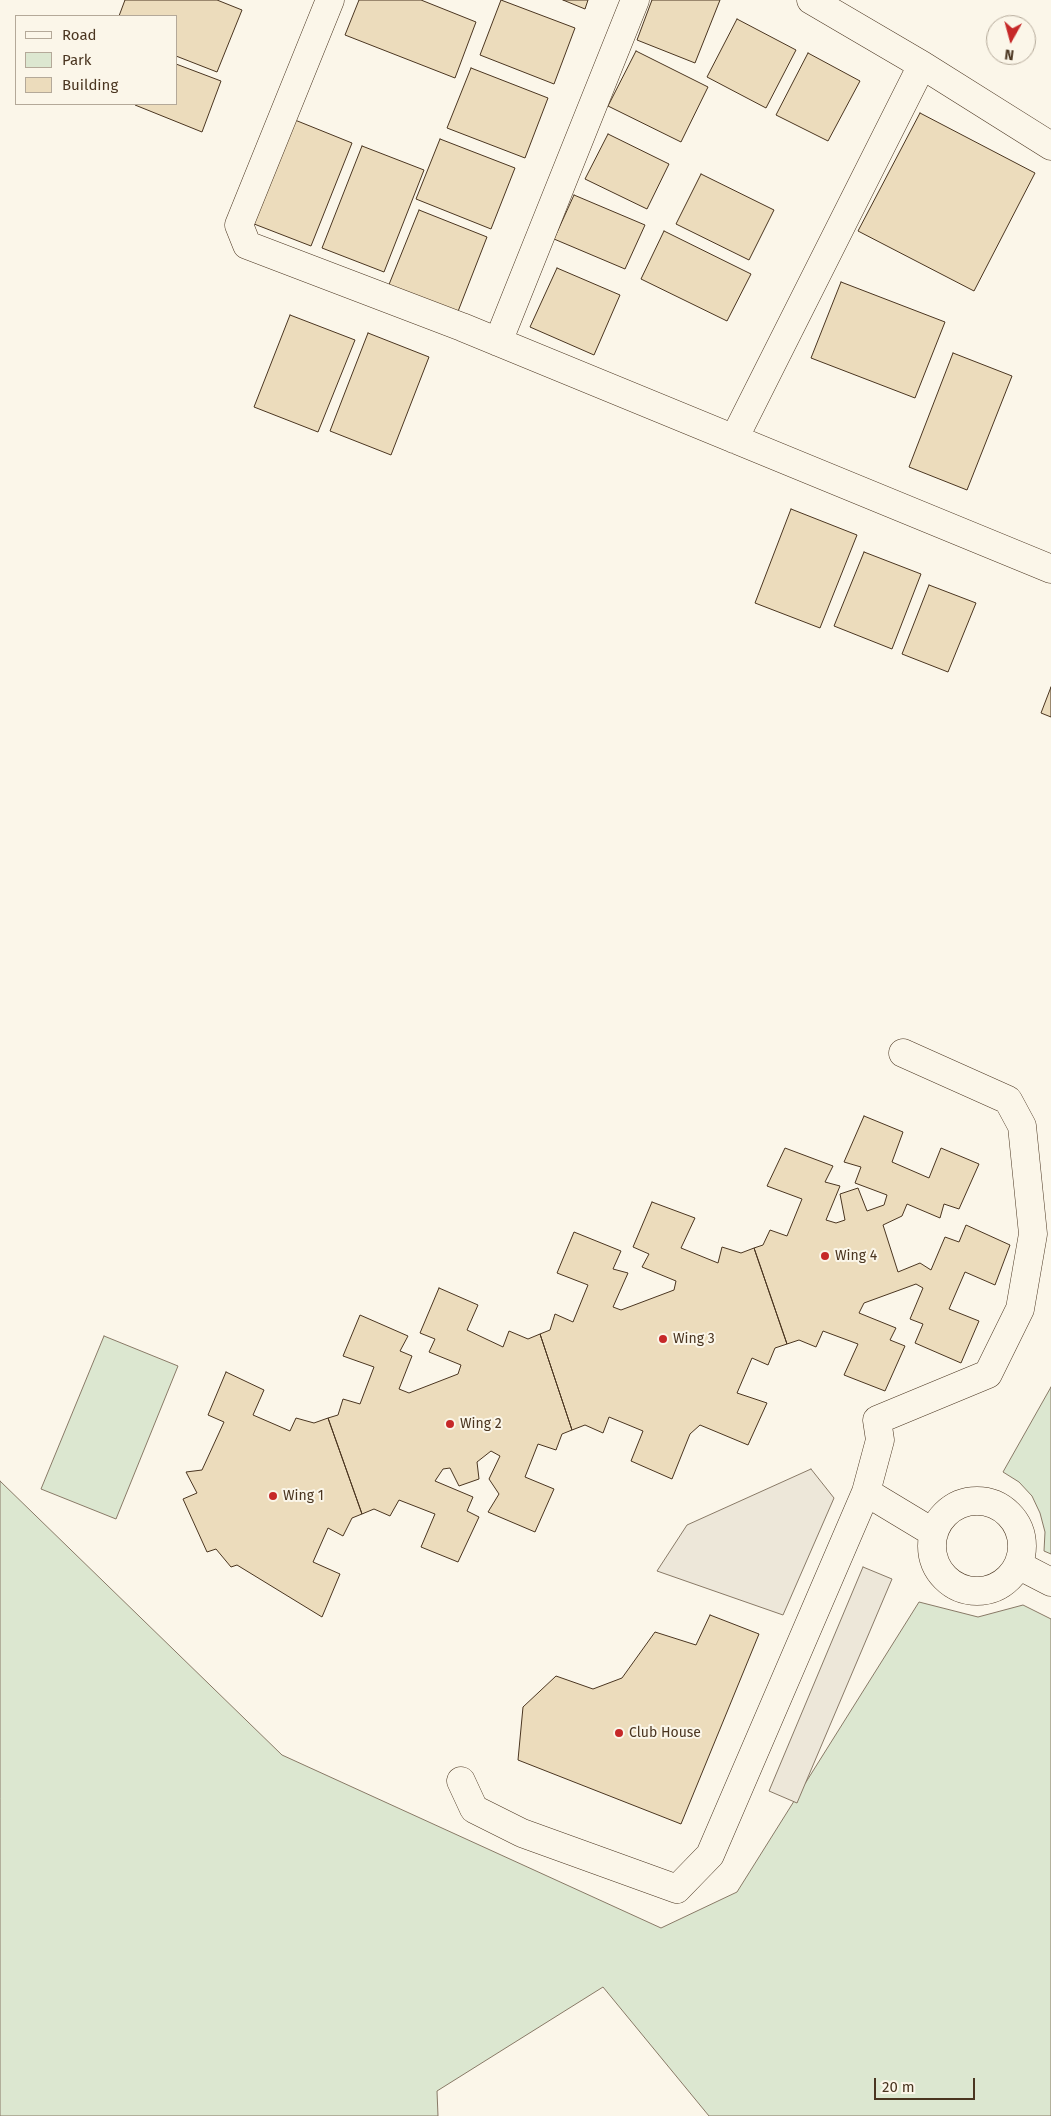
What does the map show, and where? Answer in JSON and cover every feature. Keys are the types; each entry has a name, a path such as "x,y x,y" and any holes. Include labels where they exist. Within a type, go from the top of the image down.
{"street":[{"path":"330,0 239,225 247,245 498,342 1051,569"},
{"path":"498,342 635,0"},
{"path":"811,0 922,65 1051,146"},
{"path":"734,439 922,65"},
{"path":"461,1781 474,1809 514,1829 677,1889 710,1855 866,1492 880,1440 878,1420 988,1374 1020,1309 1033,1234 1022,1126 1008,1100 903,1053"},
{"path":"866,1492 934,1533"},
{"path":"979,1501 994,1504 1006,1511 1019,1530 1022,1551 1018,1566 1009,1577 997,1586 983,1590 968,1590 955,1584 943,1575 935,1562 932,1548 934,1533 946,1514 964,1502 979,1501"},
{"path":"1018,1566 1051,1582"}],"green space":[{"path":"104,1336 178,1366 116,1519 41,1489"},
{"path":"1051,1387 1051,1554 1044,1551 1045,1532 1040,1513 1032,1496 1019,1482 1003,1472"},
{"path":"0,1481 282,1755 661,1928 737,1892 919,1602 978,1617 1023,1605 1051,1619 1051,2116 709,2116 603,1987 437,2091 438,2116 0,2116"}],"shaded area":[{"path":"811,1469 834,1498 783,1615 657,1571 687,1525"},
{"path":"863,1567 892,1579 797,1803 769,1791"}],"building":[{"path":"125,0 217,0 242,10 217,72 178,57 178,15 119,15"},
{"path":"359,0 421,0 476,22 455,78 345,35"},
{"path":"501,0 575,28 554,84 480,55"},
{"path":"563,0 588,0 585,9"},
{"path":"652,0 720,0 695,63 637,40"},
{"path":"737,19 796,50 766,108 707,77"},
{"path":"636,51 708,87 681,142 608,106"},
{"path":"808,53 860,81 828,141 776,115"},
{"path":"178,65 221,81 202,132 135,105 178,105"},
{"path":"471,68 548,98 525,158 447,128"},
{"path":"920,113 1035,173 974,291 858,231"},
{"path":"290,118 352,143 311,246 249,222"},
{"path":"608,134 669,164 647,209 585,179"},
{"path":"440,139 515,168 491,229 416,199"},
{"path":"362,146 424,170 384,272 322,248"},
{"path":"701,174 774,210 749,260 676,224"},
{"path":"574,195 645,225 625,269 554,239"},
{"path":"419,210 487,237 457,314 388,287"},
{"path":"664,231 751,274 727,321 641,279"},
{"path":"557,268 620,295 594,355 530,327"},
{"path":"841,282 945,322 915,398 811,358"},
{"path":"290,315 355,340 318,432 254,407"},
{"path":"368,333 429,357 391,455 330,431"},
{"path":"953,353 1012,376 967,490 909,467"},
{"path":"791,509 857,535 820,628 755,603"},
{"path":"864,552 921,574 892,649 834,626"},
{"path":"929,585 976,603 948,672 902,654"},
{"path":"1051,687 1051,717 1041,713"},
{"name":"Wing 4","path":"864,1116 903,1132 892,1162 929,1178 941,1148 979,1164 959,1209 944,1204 940,1218 907,1204 902,1216 883,1225 898,1272 920,1263 931,1270 945,1237 959,1242 966,1225 1010,1245 995,1285 965,1272 949,1309 979,1321 961,1363 915,1343 923,1324 910,1319 923,1288 916,1284 864,1303 859,1313 896,1328 890,1340 905,1346 885,1391 844,1375 858,1344 823,1331 816,1347 799,1340 787,1344 754,1248 763,1245 770,1230 787,1236 802,1199 767,1186 785,1148 833,1166 825,1182 840,1186 826,1220 836,1223 845,1220 840,1194 858,1188 867,1211 884,1205 887,1195 855,1183 861,1167 844,1162"},
{"name":"Wing 3","path":"652,1202 695,1218 681,1248 718,1263 722,1247 741,1253 754,1248 787,1344 775,1348 768,1365 752,1358 737,1393 767,1403 748,1445 700,1425 690,1434 672,1479 631,1461 643,1431 609,1417 603,1433 585,1425 572,1430 540,1334 550,1330 555,1314 573,1322 588,1285 557,1273 574,1232 621,1251 613,1269 628,1273 613,1307 621,1310 674,1290 676,1281 642,1267 649,1254 633,1247"},
{"name":"Wing 2","path":"439,1288 478,1305 467,1330 503,1347 509,1331 528,1339 540,1334 572,1430 562,1434 556,1450 538,1444 525,1477 554,1489 535,1532 488,1512 499,1494 489,1479 500,1456 491,1451 477,1462 479,1479 459,1486 450,1468 443,1469 435,1481 473,1497 467,1511 479,1517 458,1562 421,1547 435,1514 399,1500 390,1516 374,1509 362,1514 328,1418 338,1415 343,1399 360,1404 374,1367 343,1356 360,1315 408,1336 400,1351 412,1356 399,1389 409,1393 458,1374 461,1365 429,1352 435,1339 420,1333"},
{"name":"Wing 1","path":"226,1372 264,1390 253,1415 290,1431 296,1418 314,1423 328,1418 362,1514 352,1518 343,1536 328,1528 313,1562 340,1574 322,1617 237,1565 231,1567 216,1549 207,1552 183,1499 197,1493 186,1472 202,1470 224,1422 208,1415"},
{"name":"Club House","path":"710,1615 759,1634 681,1824 518,1760 523,1707 556,1676 593,1689 622,1678 655,1632 696,1645"}],"place":[{"name":"Wing 4","path":"825,1256"},
{"name":"Wing 3","path":"663,1339"},
{"name":"Wing 2","path":"450,1424"},
{"name":"Wing 1","path":"273,1496"},
{"name":"Club House","path":"619,1733"}]}
